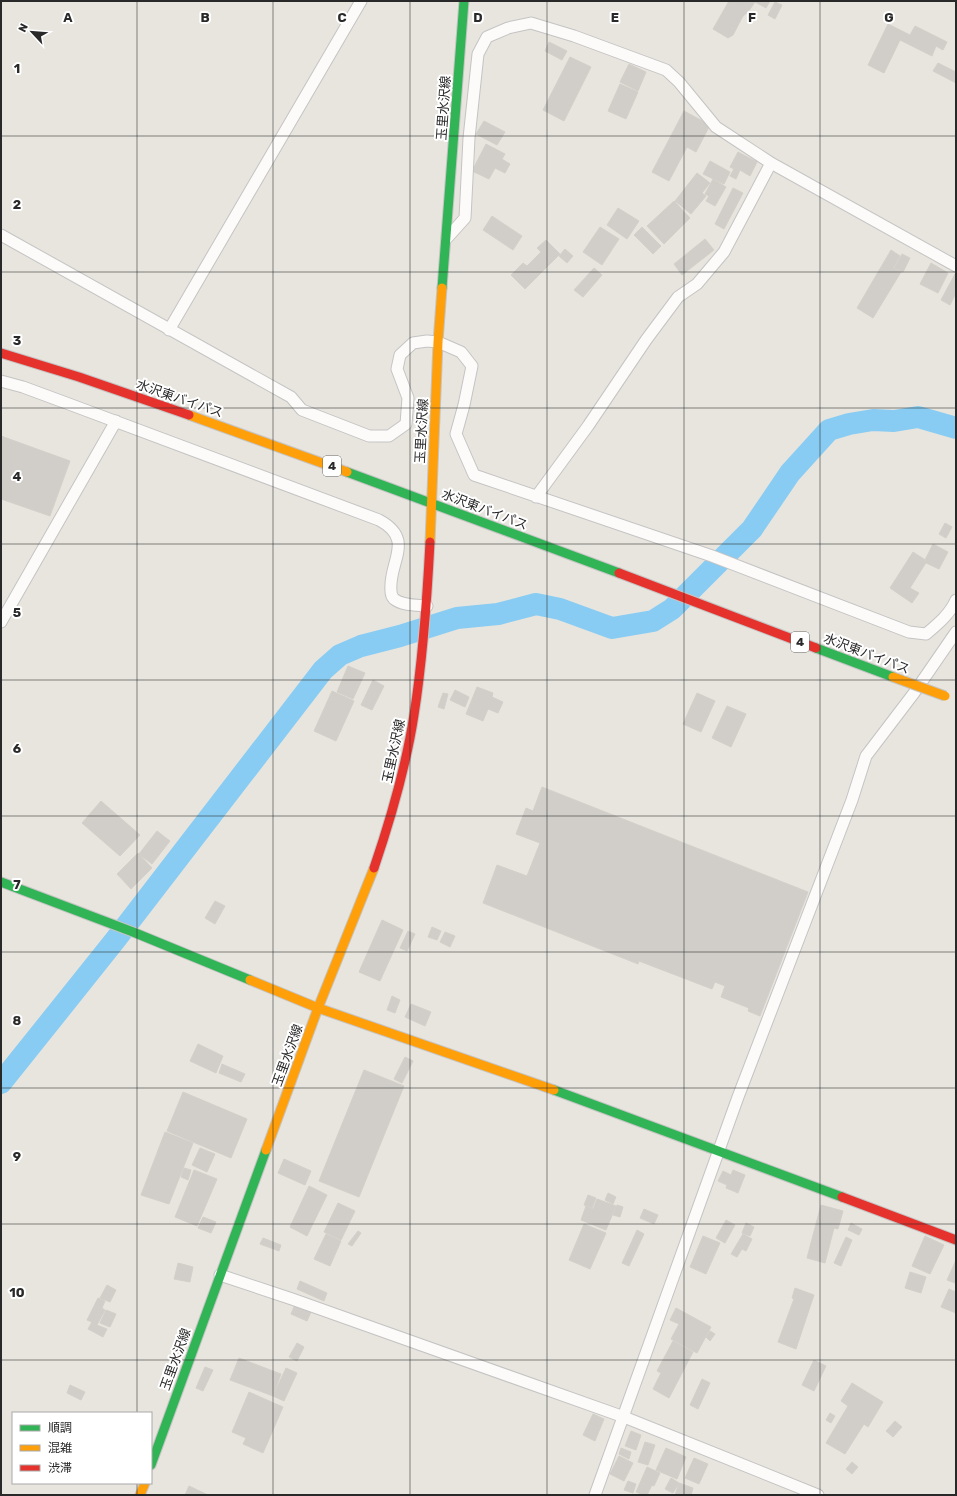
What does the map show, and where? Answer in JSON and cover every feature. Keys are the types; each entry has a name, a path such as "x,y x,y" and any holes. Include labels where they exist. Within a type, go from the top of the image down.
{"main road":[{"name":"玉里水沢線","path":"152,1463 318,1008 370,879 394,808 414,716 427,606 438,342 464,1"},
{"name":"水沢東バイパス","path":"1,353 183,413 431,502 706,607 956,700"},
{"path":"1,882 118,926 318,1008 521,1078 956,1240"},
{"path":"140,1495 145,1484"}],"street":[{"path":"169,330 361,1"},
{"path":"447,238 465,218 469,138 478,54 487,37 508,28 531,23 574,36 666,70 679,82 716,127 771,163 956,266"},
{"path":"536,496 588,426 678,297 697,284 724,252 771,163"},
{"path":"1,235 291,397 302,410 369,436 389,436 406,424 408,398 397,369 400,355 413,343 427,341 438,342 461,352 472,366 456,434 474,475 746,568 909,632 926,634 953,607 956,600"},
{"path":"1,382 23,387 116,421 385,524 391,528 398,540 398,555 391,580 391,596 402,603 427,606"},
{"path":"1,622 116,421"},
{"path":"595,1495 720,1151 738,1097 852,800 866,756 914,693 956,632"},
{"path":"220,1275 292,1299 624,1417 818,1495"}],"building":[{"path":"729,1 770,1 766,8 755,2 743,16 733,35 728,38 713,29"},
{"path":"775,2 782,5 775,19 768,15"},
{"path":"888,24 910,35 915,26 947,42 943,50 936,46 932,56 900,40 884,73 868,65"},
{"path":"549,42 567,51 562,60 545,51"},
{"path":"570,57 591,67 564,121 543,110"},
{"path":"938,63 956,72 956,83 933,71"},
{"path":"629,64 646,72 638,91 620,82"},
{"path":"620,84 638,92 626,119 608,111"},
{"path":"684,111 710,125 696,152 687,147 669,181 652,172"},
{"path":"484,121 505,132 497,145 476,134"},
{"path":"486,144 505,154 502,159 510,164 505,173 495,168 489,179 472,171"},
{"path":"738,152 757,162 750,176 740,170 736,179 730,176 734,169 730,167"},
{"path":"710,161 730,172 724,184 703,174"},
{"path":"697,173 710,183 702,193 706,196 691,214 675,201"},
{"path":"713,179 726,187 715,206 706,201 709,196 705,194"},
{"path":"733,188 743,193 724,229 715,224"},
{"path":"674,201 690,218 664,244 647,226"},
{"path":"618,208 639,221 627,239 607,225"},
{"path":"492,216 522,236 513,250 483,230"},
{"path":"600,227 619,239 602,265 583,252"},
{"path":"642,227 661,246 653,254 634,235"},
{"path":"705,239 714,250 682,275 674,264"},
{"path":"546,240 560,254 525,289 511,275 523,263 527,266 541,252 537,248"},
{"path":"565,249 573,256 567,263 559,256"},
{"path":"891,250 900,256 893,268 901,272 873,318 857,308"},
{"path":"902,254 910,258 903,272 894,268"},
{"path":"931,263 948,273 938,293 920,284"},
{"path":"594,268 602,275 583,297 574,290"},
{"path":"955,274 956,293 950,305 941,300"},
{"path":"1,436 70,461 50,516 1,499"},
{"path":"945,523 952,527 946,538 939,534"},
{"path":"933,544 948,552 939,569 924,562"},
{"path":"913,552 927,561 910,588 919,593 912,603 890,588"},
{"path":"348,666 365,673 353,699 337,692"},
{"path":"373,680 384,686 372,710 361,705"},
{"path":"477,687 493,693 492,697 503,702 498,713 488,709 483,721 466,714"},
{"path":"455,690 469,697 465,707 450,700"},
{"path":"332,691 354,701 336,741 314,731"},
{"path":"443,693 448,694 444,709 438,707"},
{"path":"697,693 715,701 701,732 683,724"},
{"path":"727,706 746,714 731,747 712,738"},
{"path":"542,787 808,892 760,1016 748,1011 749,1008 721,997 725,986 715,982 712,989 639,961 638,964 483,903 497,865 527,876 540,843 516,834 526,808 533,811"},
{"path":"101,801 140,835 120,856 82,823"},
{"path":"157,831 170,841 152,864 139,854"},
{"path":"138,853 152,868 131,889 117,874"},
{"path":"215,901 225,906 215,924 205,918"},
{"path":"382,920 403,930 380,981 359,972"},
{"path":"432,927 441,931 437,940 428,937"},
{"path":"408,931 415,934 407,951 400,948"},
{"path":"445,932 455,936 450,947 440,942"},
{"path":"392,996 400,1000 395,1013 387,1010"},
{"path":"411,1004 431,1012 425,1026 405,1017"},
{"path":"198,1044 223,1056 216,1073 190,1061"},
{"path":"405,1057 413,1061 402,1083 394,1079"},
{"path":"222,1064 245,1074 241,1082 219,1073"},
{"path":"364,1070 404,1086 359,1197 319,1181"},
{"path":"183,1092 247,1119 231,1158 167,1131"},
{"path":"165,1132 193,1143 169,1204 141,1195"},
{"path":"200,1148 215,1154 207,1172 192,1165"},
{"path":"284,1159 311,1171 305,1185 278,1173"},
{"path":"184,1168 191,1170 188,1180 181,1177"},
{"path":"194,1170 217,1179 197,1226 175,1217"},
{"path":"733,1170 745,1175 738,1193 726,1188 727,1185 718,1181 723,1171 731,1175"},
{"path":"309,1186 327,1195 307,1236 290,1227"},
{"path":"608,1193 616,1197 613,1204 605,1200"},
{"path":"588,1195 596,1198 592,1208 584,1205"},
{"path":"597,1199 616,1206 606,1230 581,1220 586,1206 593,1209"},
{"path":"338,1203 355,1211 341,1240 324,1232"},
{"path":"617,1205 623,1207 620,1217 613,1215"},
{"path":"821,1205 843,1211 838,1229 834,1228 825,1263 807,1258"},
{"path":"644,1209 658,1215 654,1224 640,1218"},
{"path":"203,1217 216,1222 211,1233 198,1228"},
{"path":"726,1220 735,1225 725,1243 716,1238"},
{"path":"746,1223 754,1227 750,1236 742,1233"},
{"path":"851,1223 862,1229 859,1235 848,1230"},
{"path":"584,1224 606,1233 590,1269 569,1260"},
{"path":"637,1230 644,1234 629,1266 622,1263"},
{"path":"358,1231 361,1233 352,1246 348,1244"},
{"path":"326,1234 341,1241 330,1266 314,1259"},
{"path":"743,1234 752,1239 746,1251 742,1249 737,1257 731,1254"},
{"path":"703,1236 720,1243 706,1274 690,1267"},
{"path":"925,1236 944,1245 930,1274 912,1266"},
{"path":"846,1237 852,1240 841,1266 834,1263"},
{"path":"263,1238 281,1245 279,1251 260,1244"},
{"path":"956,1260 956,1281 955,1283 947,1280"},
{"path":"178,1263 193,1267 190,1282 174,1279"},
{"path":"910,1272 926,1277 921,1293 905,1288"},
{"path":"300,1281 327,1293 324,1301 297,1289"},
{"path":"107,1285 116,1290 110,1302 100,1298"},
{"path":"795,1288 814,1295 796,1349 778,1342 794,1299 792,1298"},
{"path":"949,1289 956,1292 956,1313 941,1307"},
{"path":"98,1298 105,1301 102,1308 105,1310 97,1325 107,1329 103,1337 88,1329 92,1322 87,1320"},
{"path":"296,1302 312,1310 307,1321 291,1314"},
{"path":"676,1308 711,1327 697,1353 671,1339 679,1324 670,1320"},
{"path":"106,1310 116,1314 110,1327 100,1323"},
{"path":"710,1331 715,1334 710,1341 706,1337"},
{"path":"673,1341 693,1352 669,1398 653,1389 661,1373 657,1371"},
{"path":"297,1343 304,1347 297,1361 289,1357"},
{"path":"239,1358 281,1374 273,1396 230,1380"},
{"path":"814,1360 826,1366 814,1391 802,1385"},
{"path":"205,1367 213,1370 203,1391 196,1388"},
{"path":"286,1368 297,1373 284,1401 273,1396"},
{"path":"702,1379 710,1383 698,1409 690,1405"},
{"path":"852,1383 883,1402 868,1427 864,1424 845,1454 826,1443 848,1406 841,1401"},
{"path":"70,1385 85,1392 81,1400 67,1393"},
{"path":"249,1392 283,1407 263,1453 243,1444 246,1438 232,1432"},
{"path":"830,1413 835,1416 831,1423 826,1420"},
{"path":"593,1414 604,1419 595,1441 583,1435"},
{"path":"895,1421 902,1427 893,1437 886,1431"},
{"path":"631,1431 641,1435 636,1450 625,1446"},
{"path":"645,1442 655,1445 648,1465 638,1462"},
{"path":"621,1448 631,1452 629,1459 619,1454"},
{"path":"666,1448 686,1457 677,1479 656,1470"},
{"path":"619,1456 633,1463 624,1481 610,1474"},
{"path":"694,1458 708,1464 699,1484 685,1478"},
{"path":"852,1462 858,1467 852,1474 846,1469"},
{"path":"647,1467 660,1473 654,1486 652,1485 647,1495 644,1495 636,1492"},
{"path":"671,1478 679,1483 673,1493 665,1489"},
{"path":"628,1481 636,1484 633,1493 624,1490"},
{"path":"679,1483 693,1488 691,1495 675,1495"},
{"path":"189,1486 208,1495 185,1495"}],"waterway":[{"path":"1,1083 116,939 323,670 340,655 361,646 400,636 457,618 498,614 536,604 560,609 612,628 653,621 672,609 752,529 790,473 829,430 849,424 873,420 894,421 918,417 956,428"}],"traffic: fast":[{"path":"442,288 464,1"},
{"path":"347,472 619,573"},
{"path":"816,648 893,677"},
{"path":"1,882 133,932 250,980"},
{"path":"554,1090 842,1197"},
{"path":"152,1462 266,1150"}],"traffic: slow":[{"path":"430,542 438,342 442,288"},
{"path":"189,415 347,472"},
{"path":"893,677 945,696"},
{"path":"266,1150 318,1008 374,868"},
{"path":"250,980 318,1008 554,1090"},
{"path":"140,1495 145,1484"}],"traffic: jam":[{"path":"1,353 79,377 189,415"},
{"path":"374,868 397,792 411,734 422,651 430,542"},
{"path":"619,573 816,648"},
{"path":"842,1197 956,1240"}]}
